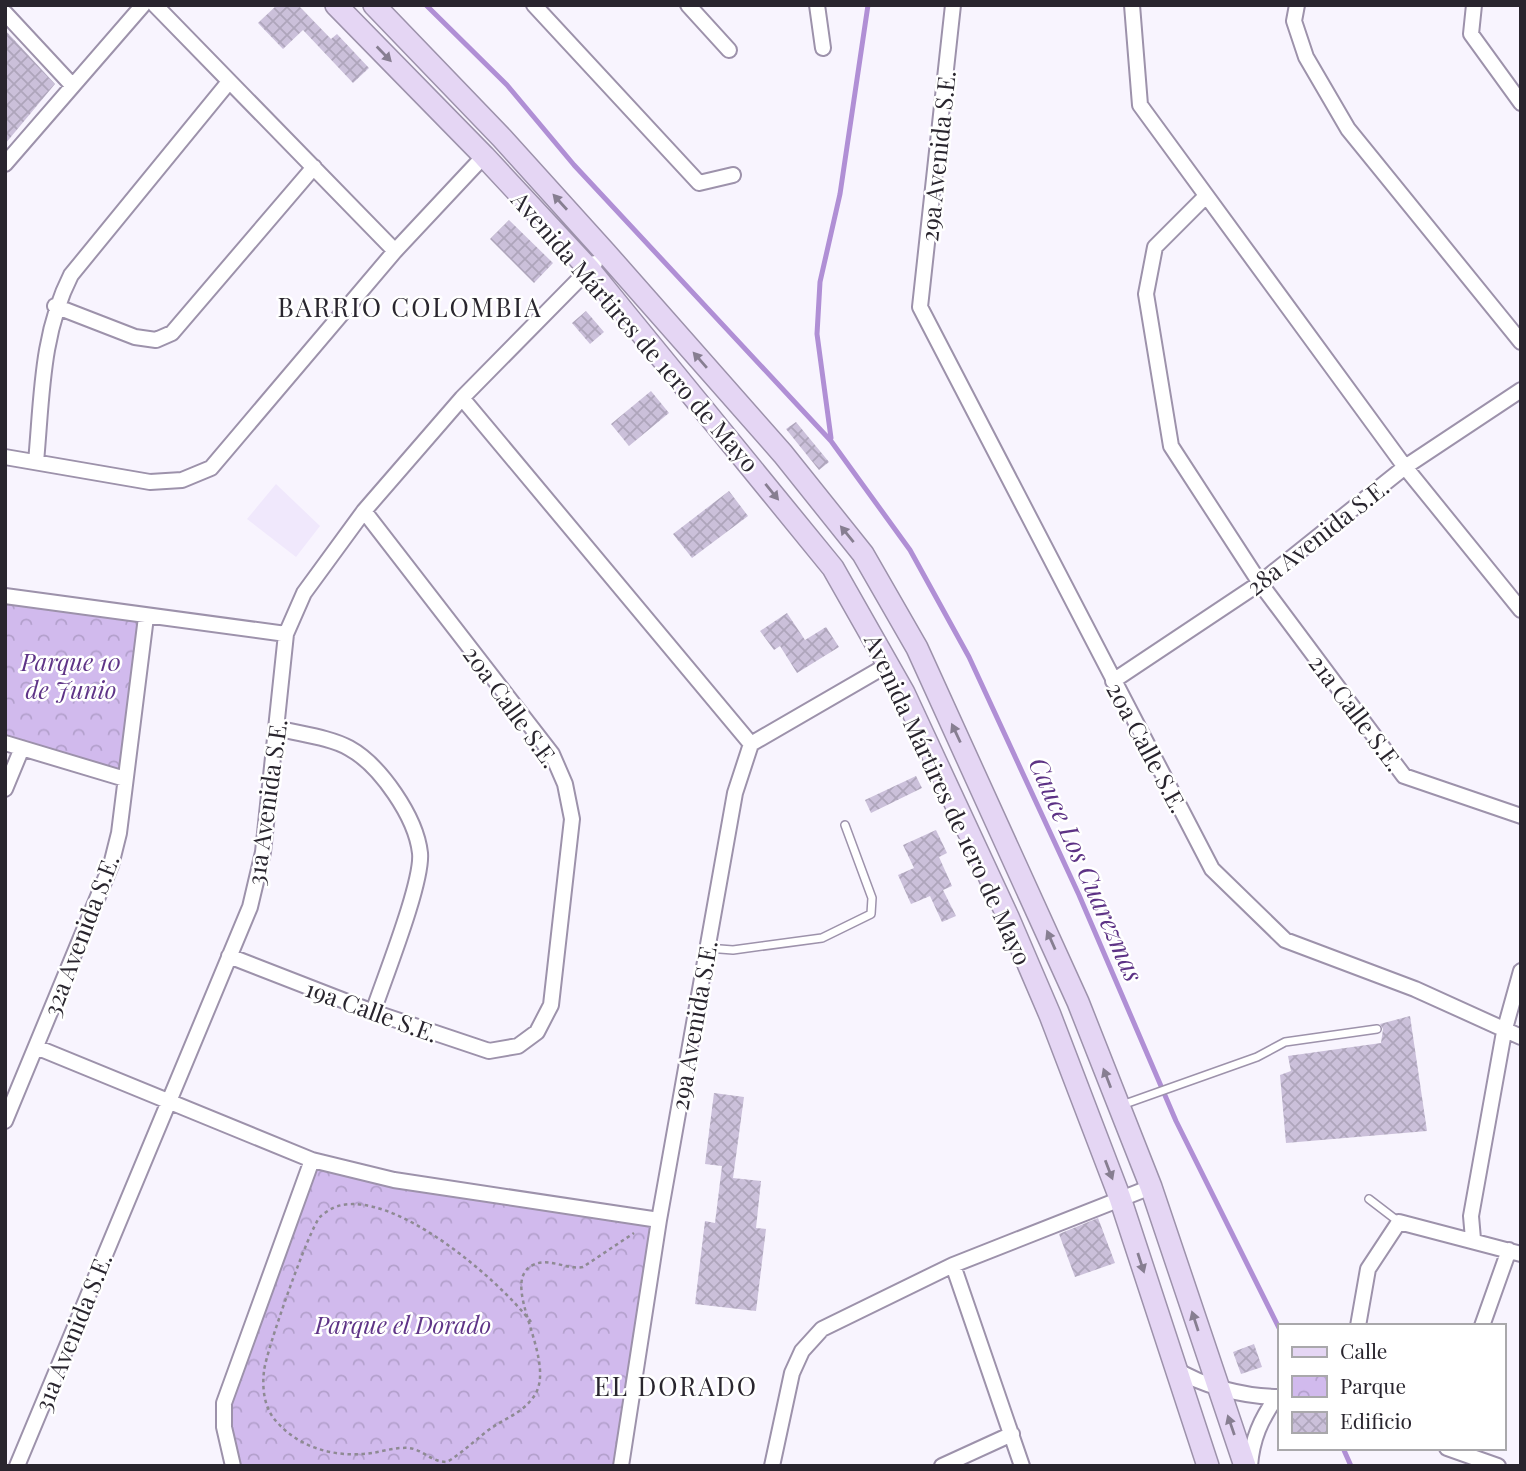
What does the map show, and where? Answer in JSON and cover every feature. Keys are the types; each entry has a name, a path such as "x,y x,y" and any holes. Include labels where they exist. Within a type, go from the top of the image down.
{"main road":[{"name":"Avenida Mártires de 1ero de Mayo","path":"336,5 484,156 589,269 833,568 889,664 1009,918 1050,1015 1120,1198 1208,1466"},
{"name":"Avenida Mártires de 1ero de Mayo","path":"374,5 502,138 605,252 783,454 863,554 917,648 1078,1002 1128,1103 1151,1186 1248,1466"},
{"path":"1050,1015 1078,1002"}],"street":[{"path":"5,164 71,84 143,5"},
{"path":"155,5 228,83 395,251"},
{"path":"534,5 699,183 733,175"},
{"path":"688,5 729,50"},
{"path":"817,5 823,48"},
{"name":"29a Avenida S.E.","path":"920,307 953,5"},
{"path":"1132,5 1140,106 1405,467 1521,610"},
{"path":"1297,5 1294,21 1306,57 1348,130 1521,342"},
{"path":"1474,5 1471,34 1521,103"},
{"path":"5,13 71,84"},
{"path":"36,462 47,339 55,306 71,275 228,83"},
{"path":"5,457 150,482 182,480 211,468 395,251 484,156"},
{"path":"55,306 135,337 156,340 172,333 314,167"},
{"name":"21a Calle S.E.","path":"1205,197 1155,247 1146,294 1171,446 1260,583 1404,776 1521,816"},
{"name":"31a Avenida S.E.","path":"17,1466 250,907 263,852 286,634 303,593 364,511 462,398 605,252"},
{"name":"20a Calle S.E.","path":"920,307 1212,869 1285,940 1415,989 1504,1032 1521,1037"},
{"name":"28a Avenida S.E.","path":"1113,681 1260,583 1405,467 1521,390"},
{"path":"462,398 751,744 889,664"},
{"name":"20a Calle S.E.","path":"364,511 552,754 565,784 572,819 551,1004 537,1032 518,1046"},
{"path":"5,596 286,634"},
{"name":"32a Avenida S.E.","path":"5,1121 111,865 119,833 146,617"},
{"path":"276,728 349,748 384,778 403,805 420,853 416,883 373,1012"},
{"path":"5,743 125,779"},
{"name":"29a Avenida S.E.","path":"621,1466 659,1220 734,793 751,744"},
{"path":"5,789 22,748"},
{"name":"19a Calle S.E.","path":"229,957 373,1012 489,1051 518,1046"},
{"path":"1473,1239 1471,1216 1504,1032 1521,971"},
{"path":"36,1047 312,1160 394,1180 659,1220"},
{"path":"233,1466 224,1427 224,1403 312,1160"},
{"path":"772,1466 792,1373 802,1351 822,1329 953,1265 1151,1186"},
{"path":"1357,1324 1367,1269 1399,1222 1515,1252 1483,1324"},
{"path":"953,1265 1022,1466"},
{"path":"1174,1368 1187,1376 1218,1385 1278,1397 1262,1419 1251,1448 1248,1466"},
{"path":"942,1466 1012,1434"},
{"path":"1453,1450 1498,1466"}],"lane":[{"path":"707,948 733,950 822,938 871,914 872,898 845,825"},
{"path":"1128,1103 1257,1057 1285,1042 1377,1029"},
{"path":"1369,1199 1399,1222"}],"path":[{"path":"531,1322 513,1300 459,1251 397,1216 360,1203 336,1206 319,1217 276,1322 264,1372 266,1404 275,1420 290,1434 327,1453 345,1455 406,1448 420,1450 436,1462 447,1462 485,1432 511,1418 535,1394 541,1380 541,1364 531,1322 519,1289 522,1275 528,1268 550,1262 574,1268 583,1267 622,1239 659,1220"}],"shaded area":[{"path":"276,484 320,526 296,557 247,519"}],"green space":[{"name":"Parque 10 de Junio","path":"5,596 146,617 125,779 5,743"},
{"name":"Parque el Dorado","path":"312,1160 659,1220 621,1466 233,1466 224,1403"}],"building":[{"path":"277,5 298,5 331,39 337,34 369,68 353,83 303,30 283,49 258,23"},
{"path":"5,30 55,84 5,144"},
{"path":"509,220 553,263 534,283 490,239"},
{"path":"586,311 604,332 590,344 572,323"},
{"path":"651,391 669,413 629,446 611,424"},
{"path":"796,422 829,462 819,470 786,429"},
{"path":"729,491 748,516 692,558 673,534"},
{"path":"787,613 805,640 826,627 839,647 797,673 780,646 774,650 760,631"},
{"path":"916,776 922,788 871,813 865,800"},
{"path":"936,830 947,853 939,857 952,886 943,890 956,916 942,922 930,896 911,904 898,875 914,868 903,845"},
{"path":"1410,1016 1427,1131 1286,1143 1280,1075 1291,1071 1288,1056 1381,1043 1383,1029 1380,1024"},
{"path":"714,1093 744,1097 733,1178 761,1181 756,1228 766,1229 756,1311 695,1304 705,1221 715,1223 722,1166 705,1164"},
{"path":"1098,1218 1115,1263 1075,1277 1059,1234"},
{"path":"1254,1344 1262,1367 1241,1374 1233,1352"}],"waterway":[{"name":"Cauce Los Cuarezmas","path":"426,5 507,85 574,165 831,441 910,550 969,657 1079,895 1176,1121 1278,1326"},
{"path":"831,438 817,334 820,282 840,194 868,5"},
{"path":"1344,1450 1351,1466"}],"district":[{"name":"BARRIO COLOMBIA","path":"410,306"},
{"name":"EL DORADO","path":"676,1385"}]}
